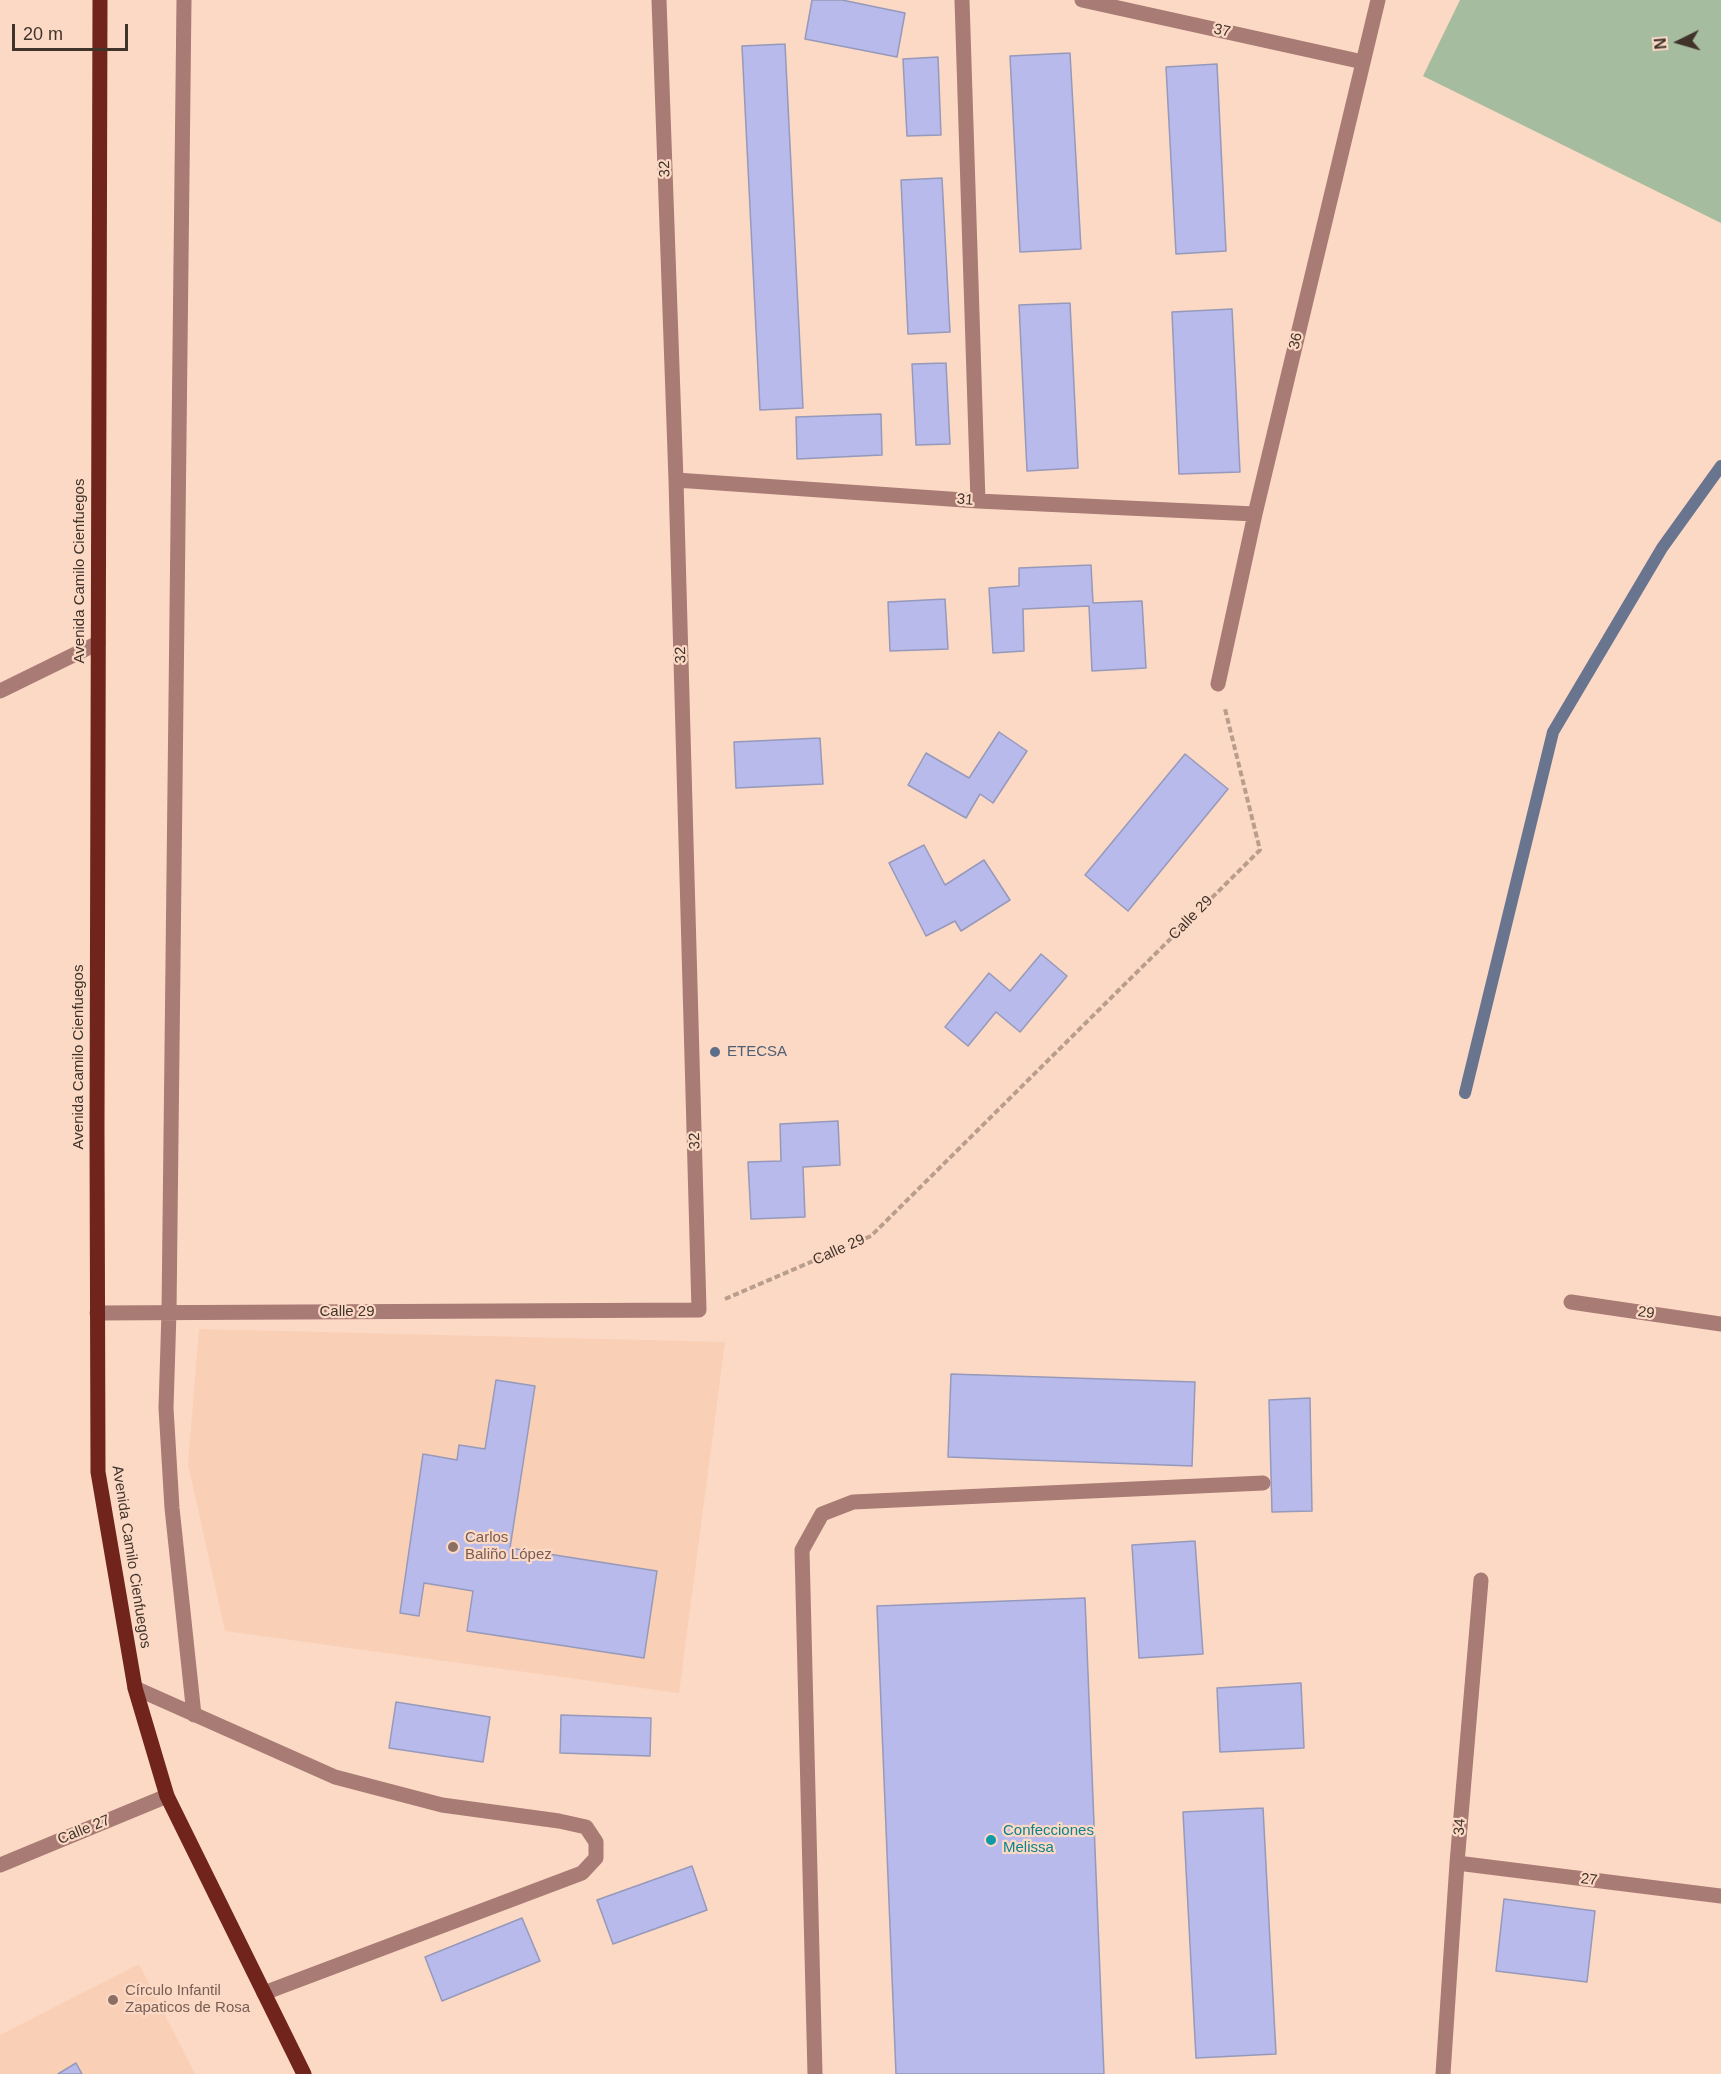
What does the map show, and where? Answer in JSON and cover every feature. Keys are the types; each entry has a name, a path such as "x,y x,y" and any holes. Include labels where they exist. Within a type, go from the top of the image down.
{"main road":[{"name":"Avenida Camilo Cienfuegos","path":"100,0 98,1472 135,1689 167,1796 304,2074"}],"street":[{"path":"184,0 166,1408 172,1508 194,1715"},
{"name":"32","path":"659,0 676,480 699,1310"},
{"path":"962,0 978,501"},
{"name":"37","path":"1082,0 1363,62"},
{"name":"36","path":"1218,684 1255,514 1378,0"},
{"name":"31","path":"676,480 978,501 1255,514"},
{"path":"0,692 98,643"},
{"name":"29","path":"1572,1302 1721,1324"},
{"name":"Calle 29","path":"97,1313 699,1310"},
{"path":"815,2074 802,1550 822,1514 853,1502 1263,1484"},
{"name":"34","path":"1443,2074 1457,1863 1481,1580"},
{"path":"135,1689 335,1777 442,1805 559,1821 586,1827 596,1842 596,1858 582,1873 264,1993"},
{"name":"Calle 27","path":"0,1865 167,1796"},
{"name":"27","path":"1457,1863 1721,1896"}],"path":[{"name":"Calle 29","path":"699,1310 871,1236 1260,850 1218,684"}],"shaded area":[{"name":"Carlos Baliño López","path":"199,1329 725,1342 679,1693 225,1631 188,1464"},
{"name":"Círculo Infantil Zapaticos de Rosa","path":"139,1964 195,2074 0,2074 0,2035"}],"green space":[{"path":"1460,0 1721,0 1721,223 1423,76"}],"building":[{"path":"812,0 842,0 905,13 897,57 805,39"},
{"path":"785,44 803,408 760,410 742,46"},
{"path":"1070,53 1081,249 1020,252 1010,56"},
{"path":"938,57 941,135 907,136 903,59"},
{"path":"1217,64 1226,251 1176,254 1166,67"},
{"path":"942,178 950,332 908,334 901,180"},
{"path":"1070,303 1078,468 1027,471 1019,305"},
{"path":"1232,309 1240,472 1179,474 1172,312"},
{"path":"946,363 950,444 916,445 912,364"},
{"path":"881,414 882,455 797,459 796,417"},
{"path":"1091,565 1093,603 1142,601 1146,668 1092,671 1089,606 1023,609 1024,651 993,653 989,588 1019,586 1019,568"},
{"path":"945,599 948,649 890,651 888,602"},
{"path":"999,732 1027,751 993,803 980,794 966,818 908,785 926,753 969,778"},
{"path":"820,738 823,784 736,788 734,742"},
{"path":"1185,754 1228,789 1128,911 1085,875"},
{"path":"924,845 945,885 984,860 1010,900 961,931 955,921 926,936 889,863"},
{"path":"1041,954 1067,976 1020,1032 996,1012 968,1046 945,1027 989,973 1010,991"},
{"path":"838,1121 840,1165 803,1167 805,1217 751,1219 748,1162 781,1161 780,1124"},
{"path":"951,1374 1195,1382 1192,1466 948,1457"},
{"path":"496,1380 535,1386 510,1548 657,1571 644,1658 467,1631 473,1591 424,1583 419,1616 400,1613 423,1454 457,1460 459,1445 485,1449"},
{"path":"1310,1398 1312,1511 1272,1512 1269,1400"},
{"path":"1195,1541 1203,1654 1139,1658 1132,1545"},
{"name":"Confecciones Melissa","path":"1085,1598 1104,2074 896,2074 877,1606"},
{"path":"1301,1683 1304,1748 1220,1752 1217,1688"},
{"path":"396,1702 490,1717 483,1762 389,1748"},
{"path":"561,1715 651,1718 650,1756 560,1753"},
{"path":"1263,1808 1276,2054 1196,2058 1183,1812"},
{"path":"692,1866 707,1910 613,1944 597,1900"},
{"path":"1504,1899 1595,1911 1587,1982 1496,1971"},
{"path":"522,1918 540,1961 442,2001 425,1957"},
{"path":"76,2063 82,2074 58,2074"}],"waterway":[{"path":"1465,1093 1553,732 1662,548 1721,466"}],"place":[{"name":"ETECSA","path":"715,1052"},
{"name":"Carlos Baliño López","path":"453,1547"},
{"name":"Confecciones Melissa","path":"991,1840"},
{"name":"Círculo Infantil Zapaticos de Rosa","path":"113,2000"}]}
